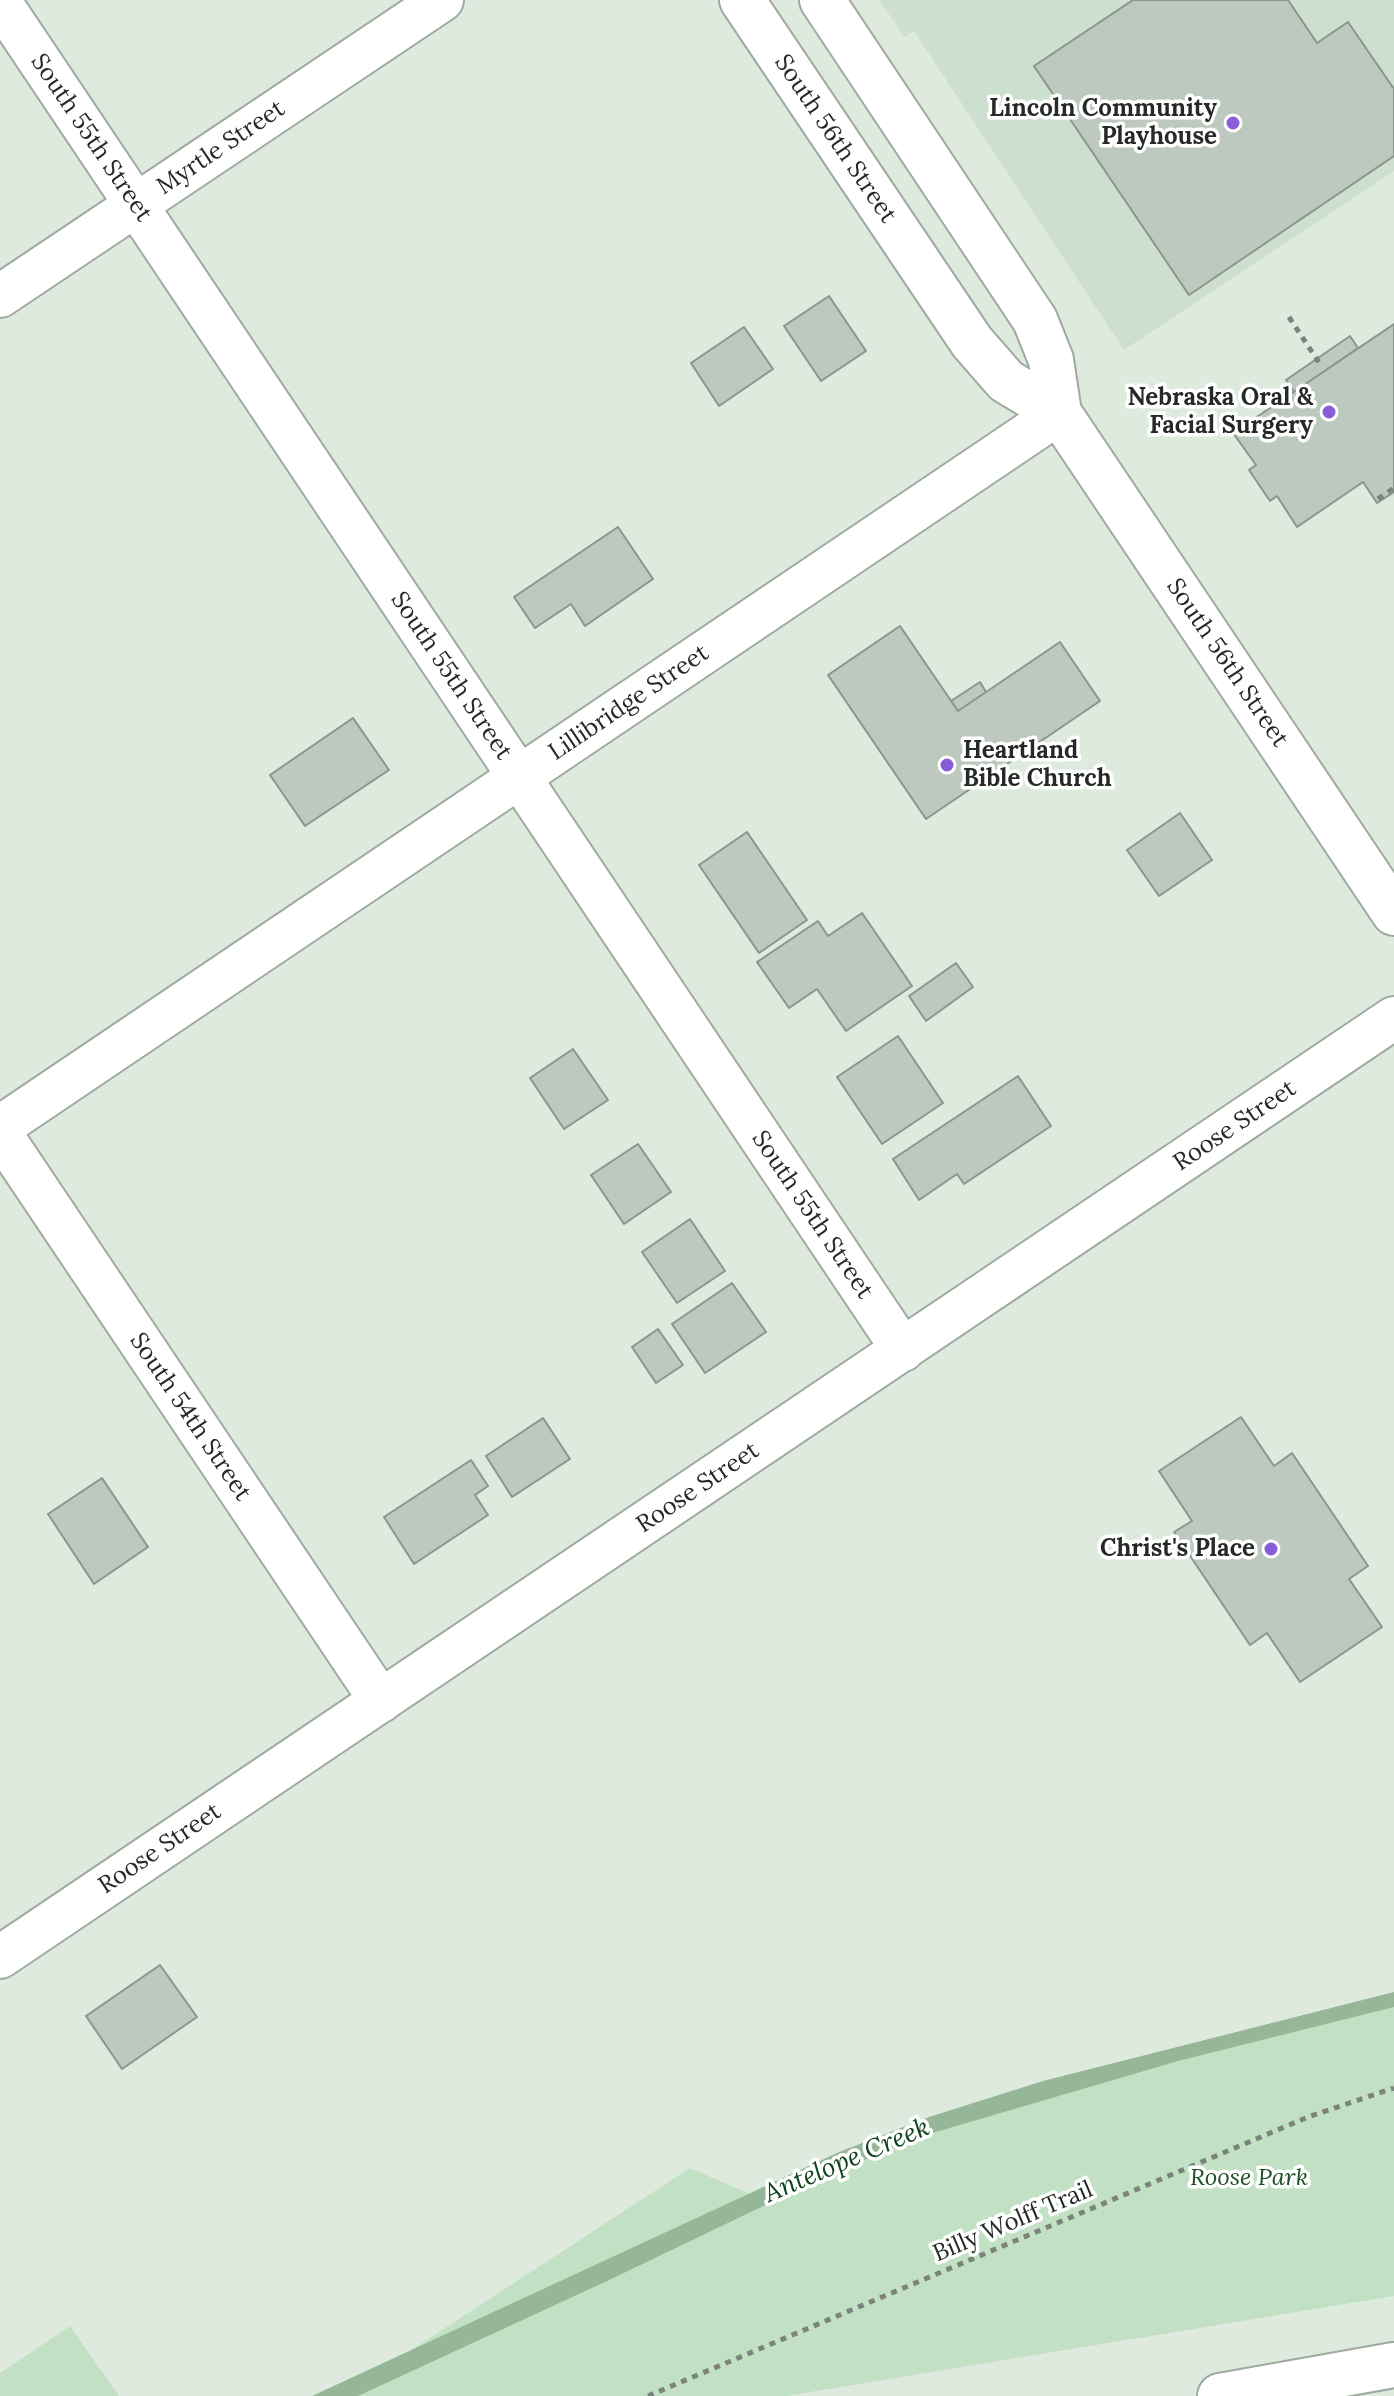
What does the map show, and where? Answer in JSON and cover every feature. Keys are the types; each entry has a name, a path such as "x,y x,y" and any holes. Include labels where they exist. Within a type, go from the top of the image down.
{"main road":[{"name":"South 56th Street","path":"742,0 972,342 1006,381 1059,413 1394,913"},
{"name":"South 56th Street","path":"822,0 1035,320 1051,360 1059,413"},
{"path":"1220,2396 1394,2365"}],"street":[{"name":"Myrtle Street","path":"0,296 442,0"},
{"name":"South 55th Street","path":"0,2 903,1350"},
{"name":"Lillibridge Street","path":"0,1127 1059,413"},
{"name":"Roose Street","path":"0,1957 1394,1018"},
{"name":"South 54th Street","path":"0,1133 381,1701"}],"path":[{"path":"1289,317 1322,367"},
{"path":"1378,499 1394,488"},
{"name":"Billy Wolff Trail","path":"648,2396 1308,2117 1394,2088"}],"shaded area":[{"name":"Lincoln Community Playhouse","path":"879,0 1394,0 1394,171 1124,350 914,31 905,37"}],"green space":[{"name":"Roose Park","path":"1394,1999 1394,2296 786,2396 341,2396 690,2168 757,2197 913,2130"},
{"path":"70,2326 119,2396 0,2396 0,2373"}],"water":[{"name":"Antelope Creek","path":"1394,1992 1394,2007 1178,2061 912,2139 358,2396 312,2396 839,2152 929,2117 1043,2081"}],"building":[{"name":"Lincoln Community Playhouse","path":"1133,0 1288,0 1317,43 1348,22 1394,89 1394,156 1189,295 1034,66"},
{"path":"829,296 866,351 821,381 784,326"},
{"name":"Nebraska Oral & Facial Surgery","path":"1394,324 1394,492 1377,503 1363,482 1297,527 1277,496 1270,501 1249,470 1256,465 1233,433"},
{"path":"744,327 773,369 719,406 691,363"},
{"path":"1350,336 1358,348 1294,392 1286,380"},
{"path":"618,527 653,579 585,626 571,604 535,628 514,597"},
{"name":"Heartland Bible Church","path":"900,626 958,711 1060,642 1100,701 926,819 828,675"},
{"path":"980,682 986,692 958,711 951,701"},
{"path":"353,718 389,770 305,826 270,775"},
{"path":"1180,813 1212,860 1159,896 1127,850"},
{"path":"747,832 807,920 759,953 699,865"},
{"path":"862,913 912,986 846,1031 817,989 789,1008 757,962 818,921 828,936"},
{"path":"956,963 973,987 926,1021 909,996"},
{"path":"898,1036 943,1103 882,1144 837,1077"},
{"path":"573,1049 608,1100 564,1129 530,1078"},
{"path":"1018,1076 1051,1126 964,1184 957,1174 919,1200 893,1159"},
{"path":"638,1144 671,1192 624,1224 591,1175"},
{"path":"690,1219 725,1271 677,1303 642,1252"},
{"path":"732,1283 766,1332 705,1373 672,1324"},
{"path":"658,1329 683,1365 656,1383 632,1347"},
{"name":"Christ's Place","path":"1241,1417 1274,1466 1292,1453 1368,1566 1349,1579 1382,1627 1300,1682 1267,1633 1250,1645 1174,1532 1192,1521 1159,1471"},
{"path":"543,1418 570,1459 512,1497 486,1456"},
{"path":"471,1460 488,1486 475,1495 488,1515 414,1564 384,1517"},
{"path":"102,1478 148,1547 94,1584 48,1514"},
{"path":"160,1965 197,2017 122,2069 86,2016"}],"place":[{"name":"Lincoln Community Playhouse","path":"1233,123"},
{"name":"Nebraska Oral & Facial Surgery","path":"1329,412"},
{"name":"Heartland Bible Church","path":"947,765"},
{"name":"Christ's Place","path":"1271,1549"}]}
